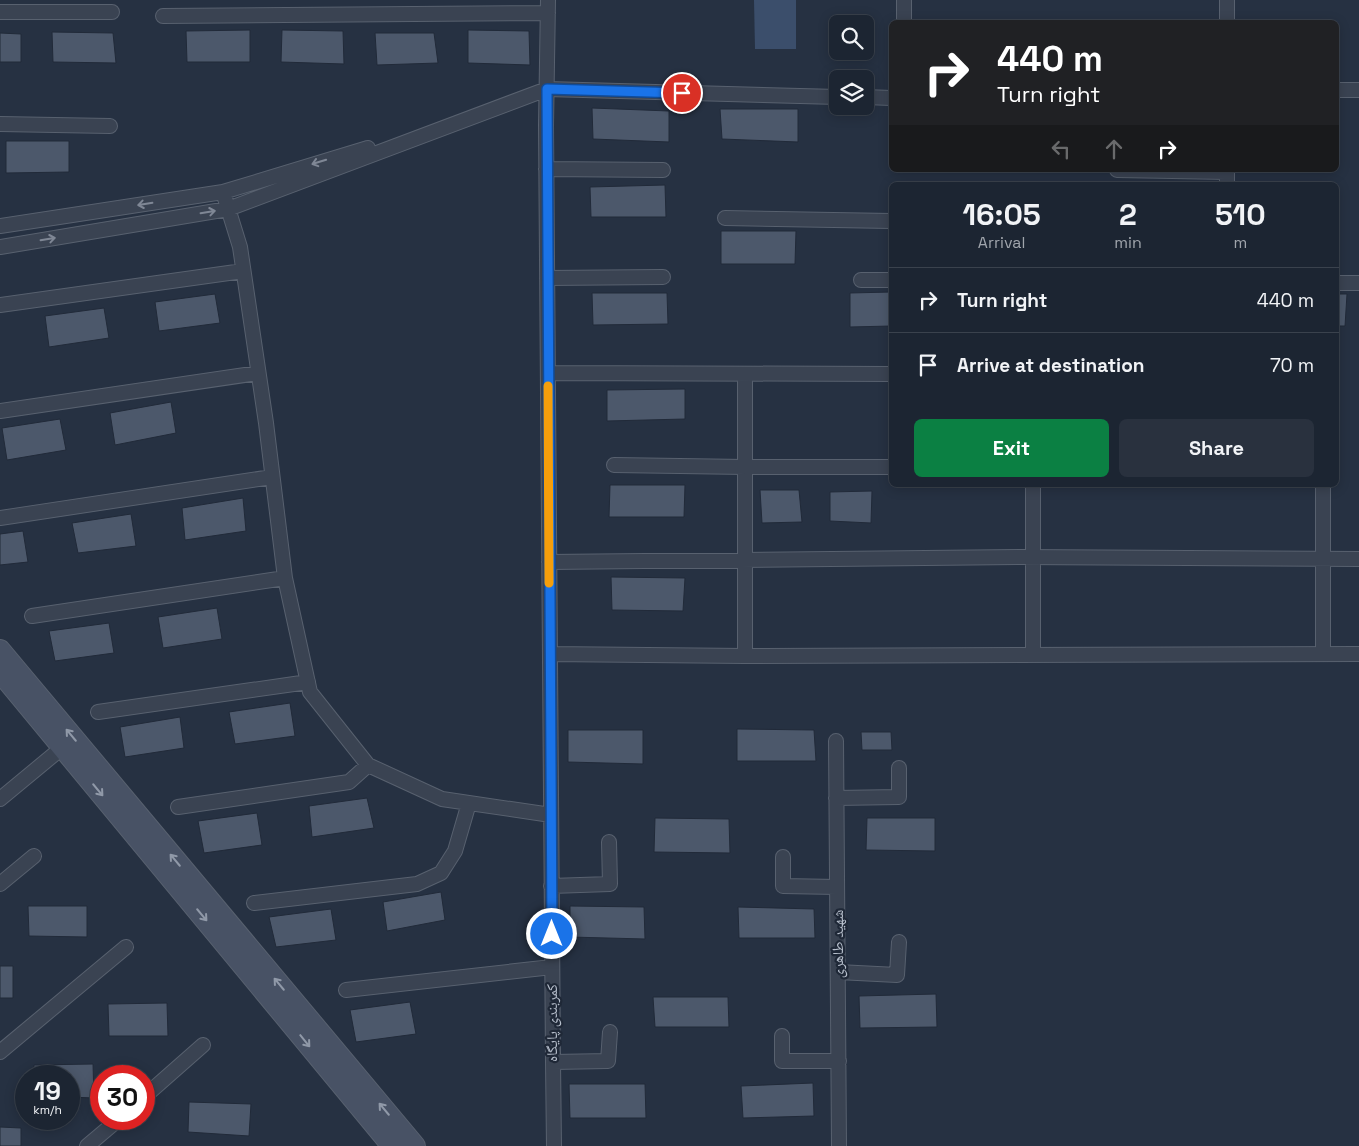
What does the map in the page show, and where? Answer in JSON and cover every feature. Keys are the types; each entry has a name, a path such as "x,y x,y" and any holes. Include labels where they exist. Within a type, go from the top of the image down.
{"street":[{"path":"904,0 904,20"},
{"path":"1227,0 1227,20"},
{"path":"163,16 548,7"},
{"name":"کمربندی پایگاه","path":"548,7 546,169 554,1146"},
{"path":"0,12 112,12"},
{"path":"0,247 228,209 547,86"},
{"path":"0,226 224,192 379,144 547,86 829,97"},
{"path":"1339,90 1359,90"},
{"path":"874,97 889,98"},
{"path":"0,124 110,126"},
{"path":"546,169 663,170"},
{"path":"1154,172 1227,176"},
{"path":"224,192 240,247 285,578 310,692 368,765 442,799 551,815"},
{"path":"725,218 889,220"},
{"path":"0,305 243,271"},
{"path":"547,278 663,277"},
{"path":"861,280 889,280"},
{"path":"1339,283 1359,283"},
{"path":"0,411 258,373"},
{"path":"548,373 889,374"},
{"path":"745,374 745,656"},
{"path":"614,465 889,467"},
{"path":"0,518 272,477"},
{"path":"1033,487 1034,654"},
{"path":"1323,487 1323,654"},
{"path":"549,562 1034,557 1359,559"},
{"path":"32,616 285,578"},
{"path":"0,650 415,1146"},
{"path":"550,654 745,656 1359,654"},
{"path":"0,672 392,1146"},
{"path":"98,712 308,682"},
{"name":"شهید طاهری","path":"836,741 839,1146"},
{"path":"0,798 63,747"},
{"path":"178,807 349,782 368,765"},
{"path":"836,798 899,797 899,768"},
{"path":"254,904 417,884 441,872 455,851 469,803"},
{"path":"551,886 610,884 609,842"},
{"path":"0,884 34,856"},
{"path":"783,857 783,886 837,887"},
{"path":"838,972 897,975 899,942"},
{"path":"0,1052 126,947"},
{"path":"346,990 552,967"},
{"path":"552,1062 608,1061 610,1032"},
{"path":"782,1036 782,1061 839,1061"},
{"path":"155,1087 203,1045"},
{"path":"88,1146 106,1130"}],"water":[{"path":"754,0 796,0 796,49 755,49"}],"building":[{"path":"250,30 250,62 187,62 186,31"},
{"path":"282,30 343,31 344,64 281,62"},
{"path":"468,30 529,31 530,65 468,63"},
{"path":"52,32 113,33 116,63 53,62"},
{"path":"0,33 21,34 21,62 0,62"},
{"path":"375,33 434,33 438,63 377,65"},
{"path":"592,108 669,111 669,142 593,139"},
{"path":"720,109 798,109 798,142 722,139"},
{"path":"6,141 69,141 69,172 6,173"},
{"path":"665,185 666,217 591,217 590,187"},
{"path":"721,231 796,231 795,264 721,264"},
{"path":"889,292 889,326 850,327 850,293"},
{"path":"592,293 667,293 668,324 593,325"},
{"path":"215,294 220,323 159,331 155,302"},
{"path":"1339,294 1347,294 1345,326 1339,326"},
{"path":"104,308 109,338 49,347 45,316"},
{"path":"685,389 685,419 607,421 607,390"},
{"path":"171,402 176,433 115,445 110,413"},
{"path":"60,419 66,450 7,460 2,428"},
{"path":"610,485 685,485 684,517 609,517"},
{"path":"760,490 799,490 802,522 762,523"},
{"path":"872,491 871,523 830,521 830,492"},
{"path":"243,498 246,531 185,540 182,508"},
{"path":"131,514 136,546 78,553 72,523"},
{"path":"23,531 28,562 0,565 0,534"},
{"path":"611,577 685,578 683,611 612,610"},
{"path":"217,608 222,639 163,648 158,617"},
{"path":"109,623 114,653 55,661 49,631"},
{"path":"290,703 295,736 235,744 229,712"},
{"path":"180,717 184,748 125,757 120,727"},
{"path":"737,729 814,730 816,761 737,761"},
{"path":"568,730 643,730 643,764 568,762"},
{"path":"861,732 891,732 892,750 862,750"},
{"path":"367,798 374,828 312,837 309,806"},
{"path":"257,813 262,845 204,853 198,821"},
{"path":"655,818 729,819 730,853 654,852"},
{"path":"867,818 935,818 935,851 866,850"},
{"path":"441,892 445,920 387,931 383,902"},
{"path":"28,906 87,906 87,937 29,936"},
{"path":"570,906 644,907 645,939 570,937"},
{"path":"738,907 814,909 815,938 739,938"},
{"path":"331,909 336,940 276,947 269,917"},
{"path":"0,966 13,966 13,998 0,998"},
{"path":"936,994 937,1027 860,1028 859,996"},
{"path":"653,997 728,997 729,1027 655,1027"},
{"path":"410,1002 416,1034 356,1042 350,1010"},
{"path":"167,1003 168,1036 109,1036 108,1004"},
{"path":"93,1064 90,1065 90,1098 80,1097 80,1065 34,1065"},
{"path":"813,1083 814,1116 743,1118 741,1086"},
{"path":"569,1084 645,1084 646,1118 570,1118"},
{"path":"189,1102 251,1104 249,1136 188,1132"},
{"path":"0,1127 21,1130 21,1146 0,1146"}],"slow traffic":[{"path":"548,386 549,583"}],"route":[{"path":"552,934 547,89 682,93"}]}
